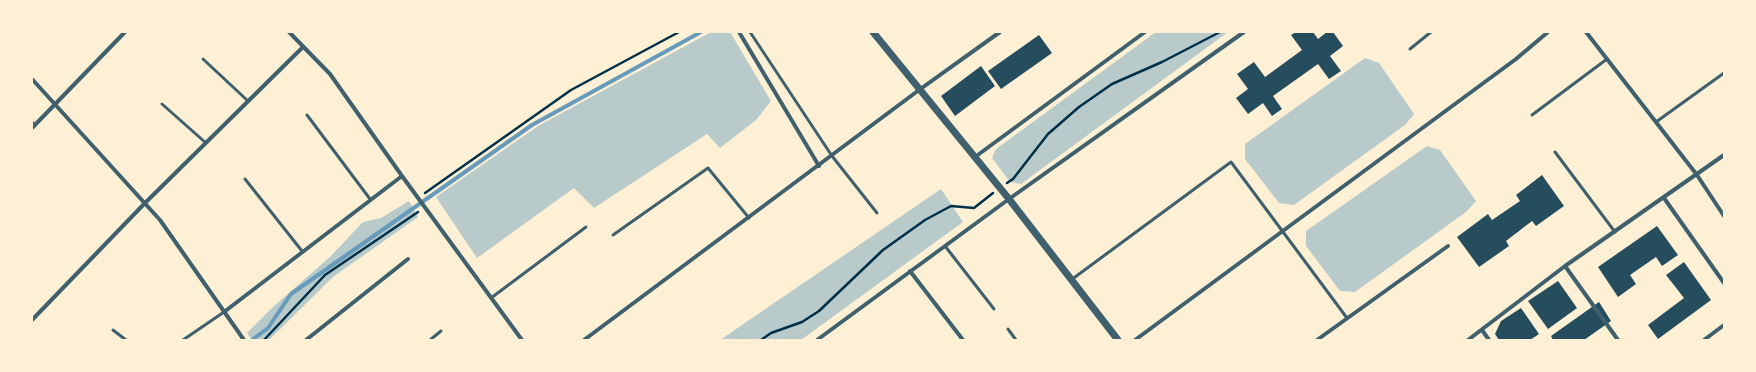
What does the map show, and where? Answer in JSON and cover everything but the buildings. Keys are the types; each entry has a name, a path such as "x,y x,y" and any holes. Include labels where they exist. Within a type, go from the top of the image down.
{"street":[{"path":"33,125 125,32"},
{"path":"289,32 330,74 402,176 522,340"},
{"path":"739,32 819,166"},
{"path":"873,32 975,157 1118,340"},
{"path":"584,340 919,90 1000,32"},
{"path":"975,157 1145,32"},
{"path":"816,340 1244,32"},
{"path":"1135,340 1516,59 1548,32"},
{"path":"1586,32 1697,174 1724,216"},
{"path":"32,320 144,203 303,47"},
{"path":"32,79 160,220 243,339"},
{"path":"1468,340 1566,266 1724,155"},
{"path":"224,312 402,176"},
{"path":"1664,198 1724,283"},
{"path":"1317,340 1448,246"},
{"path":"306,340 408,259"},
{"path":"1566,266 1618,340"},
{"path":"910,271 963,340"},
{"path":"1704,340 1724,325"},
{"path":"1482,330 1489,340"}],"lane":[{"path":"750,32 832,156 877,213"},
{"path":"1410,49 1432,32"},
{"path":"203,59 248,101"},
{"path":"1532,115 1607,59"},
{"path":"1656,122 1724,73"},
{"path":"162,104 206,143"},
{"path":"307,115 370,199"},
{"path":"1555,152 1616,232"},
{"path":"1071,280 1231,162 1346,318"},
{"path":"613,236 708,168 748,218"},
{"path":"245,179 302,251"},
{"path":"491,298 586,227"},
{"path":"945,246 994,309"},
{"path":"183,340 224,312"},
{"path":"1008,329 1016,340"},
{"path":"113,330 126,340"},
{"path":"430,340 441,331"}],"path":[{"path":"418,198 571,90 679,32"},
{"path":"1013,179 1048,134 1079,107 1112,84 1162,62 1220,32"},
{"path":"264,340 325,275 424,206"},
{"path":"761,340 771,333 802,322 819,311 883,250 925,220 951,206 974,208"}],"shaded area":[{"path":"711,32 730,32 771,101 756,120 720,148 707,134 594,208 574,188 477,258 436,197 538,126"},
{"path":"1156,32 1228,32 1021,184 1010,182 992,158 996,149"},
{"path":"1365,58 1379,63 1414,114 1405,125 1294,205 1279,203 1245,159 1245,144"},
{"path":"1427,146 1440,150 1476,201 1466,212 1355,292 1340,291 1306,246 1306,231"},
{"path":"941,189 963,222 801,340 720,340"},
{"path":"409,201 418,217 333,277 269,340 252,340 247,333 273,307 331,256 363,222 381,218"}],"waterway":[{"path":"252,340 268,328 291,294 532,125 701,32"}]}
